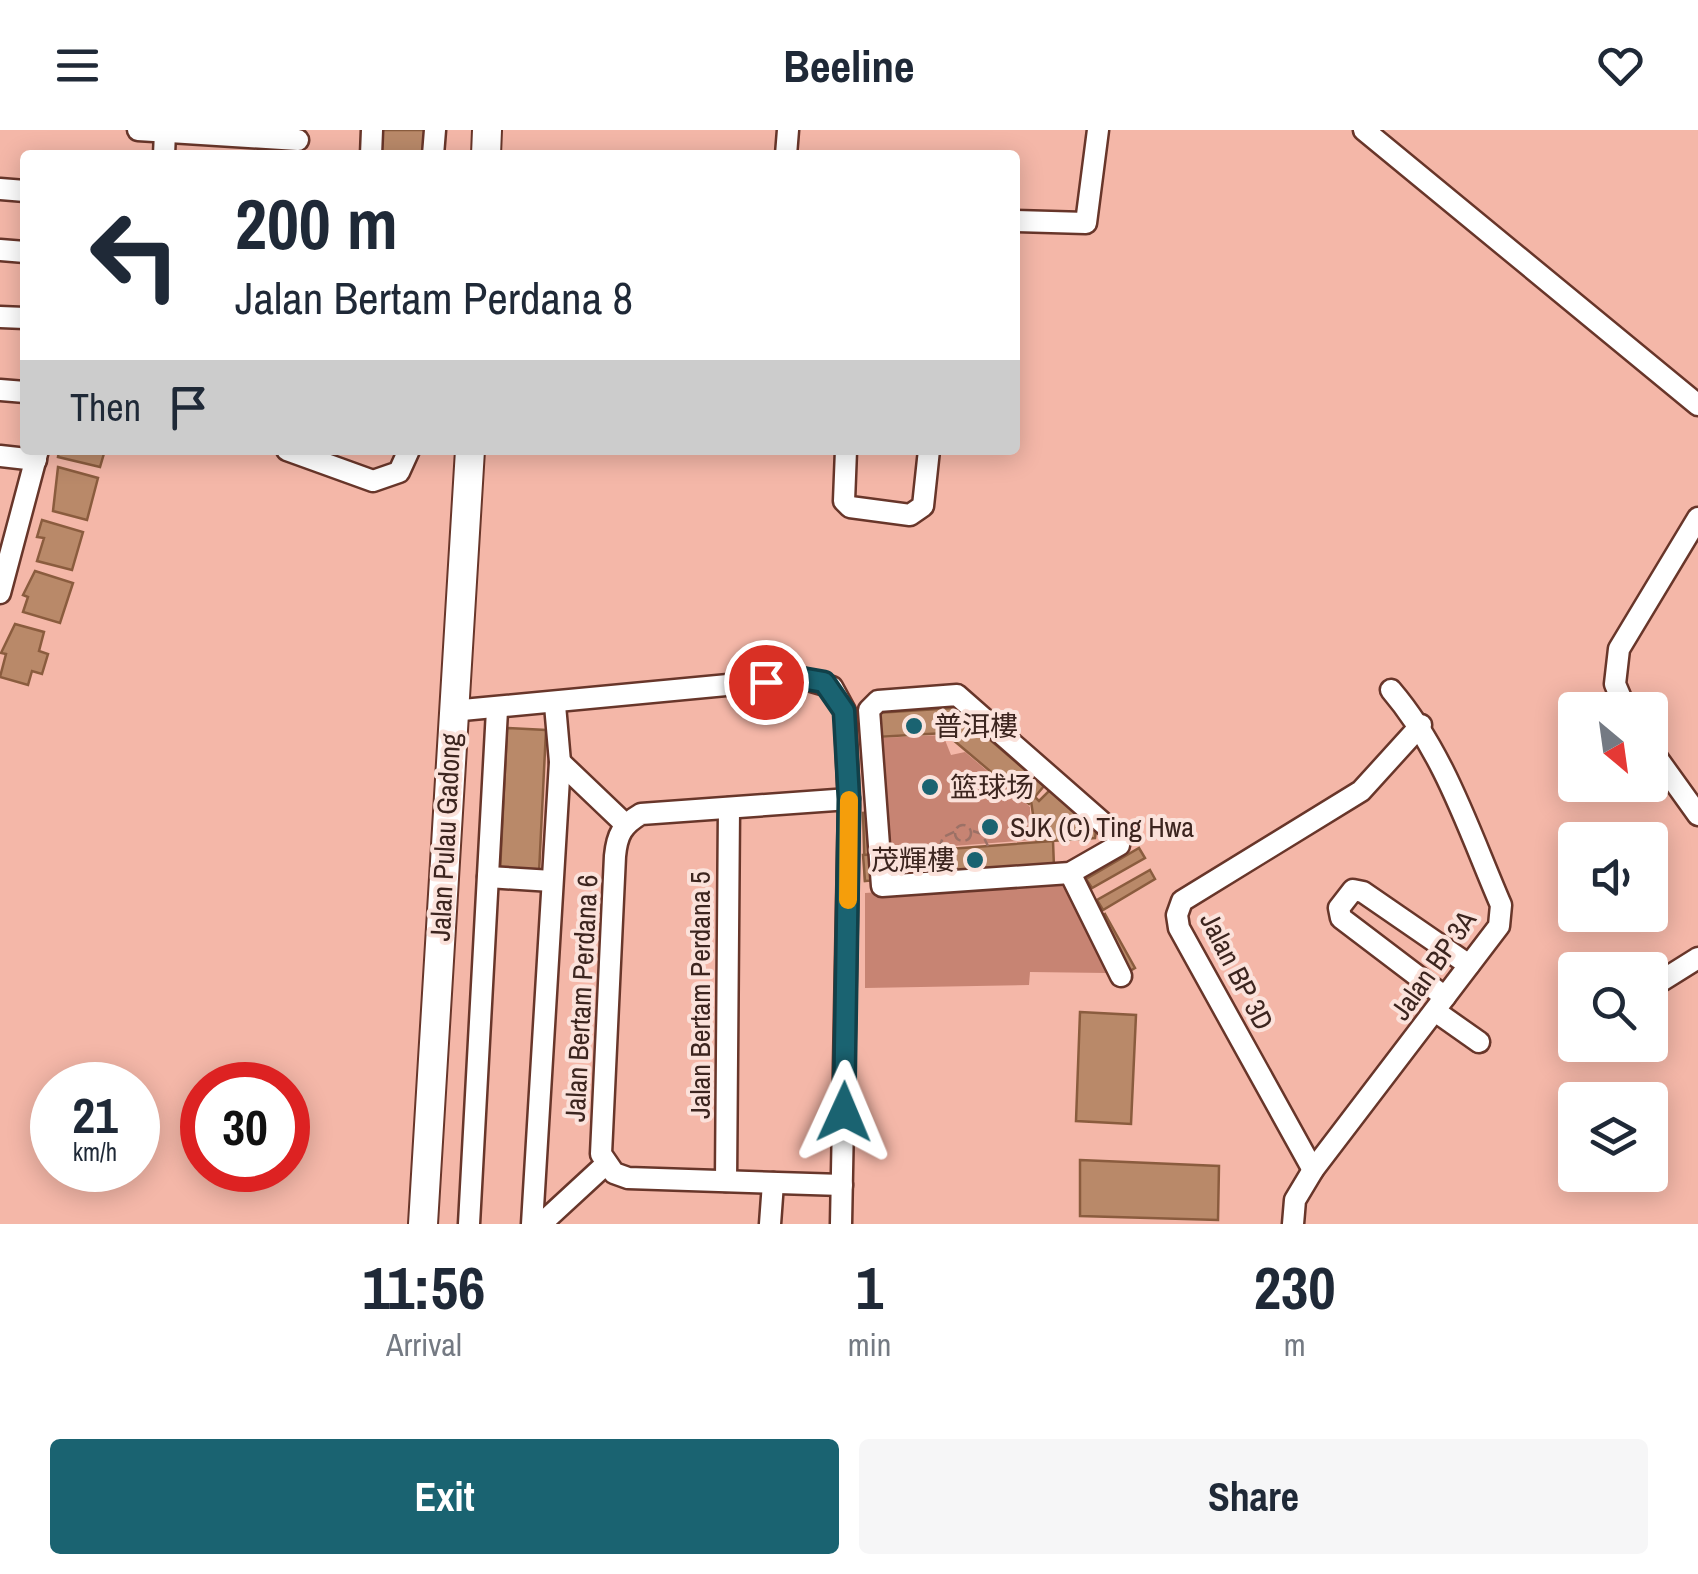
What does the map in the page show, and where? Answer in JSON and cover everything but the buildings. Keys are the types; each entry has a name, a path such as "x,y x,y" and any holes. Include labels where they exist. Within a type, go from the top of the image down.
{"main road":[{"name":"Jalan Pulau Gadong","path":"422,1224 470,455"}],"street":[{"path":"138,130 233,145 298,142"},
{"path":"1020,221 1086,223 1098,130"},
{"path":"1364,130 1698,404"},
{"path":"0,456 37,455 10,519 1,585"},
{"path":"300,455 373,481 399,472 407,455"},
{"path":"846,455 844,502 850,507 910,515 923,506 928,455"},
{"path":"1618,692 1615,684 1618,649 1698,518"},
{"path":"452,712 801,678 832,687 844,711 849,798 840,1224"},
{"name":"Jalan BP 3A","path":"1293,1224 1294,1200 1313,1170 1499,926 1501,905 1421,725 1391,690"},
{"path":"957,695 1120,838 1119,845 1070,873 882,886 869,710 878,701 957,695"},
{"path":"532,1224 560,762 556,704"},
{"path":"469,1224 497,710"},
{"name":"Jalan BP 3D","path":"1313,1170 1179,928 1177,916 1182,902 1361,791 1421,725"},
{"path":"560,762 625,824 641,814 875,796"},
{"path":"1668,773 1698,815"},
{"name":"Jalan Bertam Perdana 5","path":"726,1181 729,808"},
{"name":"Jalan Bertam Perdana 6","path":"610,1169 601,1154 617,838 625,824"},
{"path":"1070,873 1122,976"},
{"path":"488,877 552,880"},
{"path":"1469,966 1363,892 1353,890 1339,908 1341,918 1478,1042"},
{"path":"1668,977 1698,958"},
{"path":"541,1224 610,1169 628,1178 842,1186"},
{"path":"770,1224 773,1183"}],"path":[{"path":"1011,824 1034,821"},
{"path":"939,850 943,837 963,825 982,834 988,846"},
{"path":"956,831 964,841 971,831"}],"shaded area":[{"path":"943,735 951,755 965,752 1030,807 1031,840 888,851 879,738"},
{"path":"1062,880 1111,966 1107,973 1030,972 1029,985 865,988 865,893"}],"slow traffic":[{"path":"848,900 849,800"}],"place":[{"name":"普洱樓","path":"914,726"},
{"name":"篮球场","path":"930,787"},
{"name":"SJK (C) Ting Hwa","path":"990,827"},
{"name":"茂輝樓","path":"975,860"}],"route":[{"path":"766,682 813,678 824,682 839,697 844,711 849,806 844,1112"}]}
